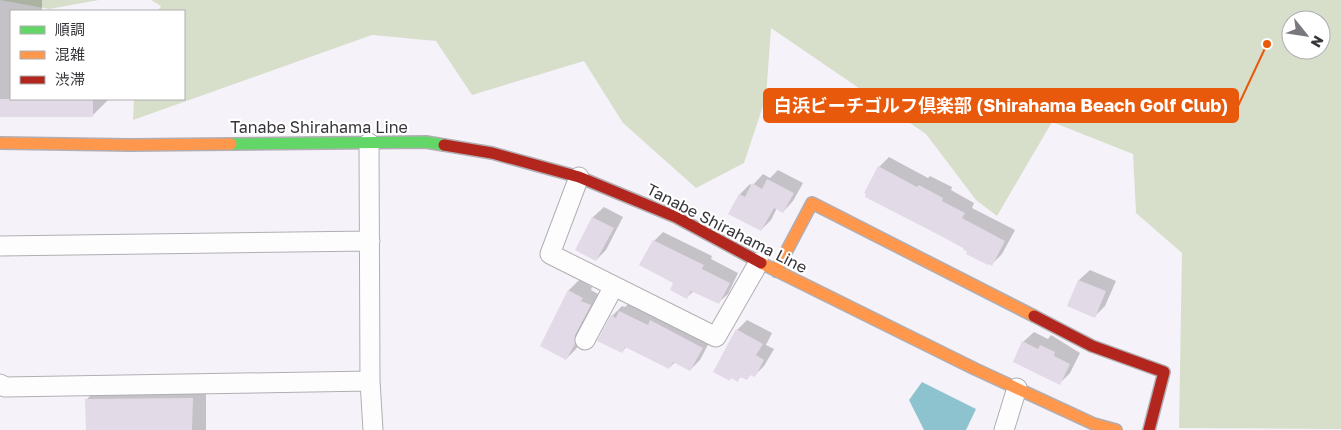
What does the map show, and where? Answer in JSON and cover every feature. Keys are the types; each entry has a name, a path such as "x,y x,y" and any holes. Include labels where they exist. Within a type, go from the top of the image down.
{"main road":[{"name":"Tanabe Shirahama Line","path":"0,143 426,142 492,153 579,177 676,217 776,271 1017,388 1094,424 1116,430"},
{"path":"776,271 812,203 1092,346 1164,372 1150,430"}],"street":[{"path":"369,142 370,381 373,430"},
{"path":"579,177 550,254 716,337 759,262"},
{"path":"0,246 370,241"},
{"path":"584,340 614,286"},
{"path":"0,384 5,387 370,381"},
{"path":"1004,430 1017,388"}],"green space":[{"path":"0,0 99,0 49,9"},
{"path":"151,0 1341,0 1341,429 1179,428 1182,253 1136,213 1133,154 1052,122 997,216 976,200 926,134 771,28 766,97 744,163 696,188 623,123 584,61 472,95 436,41 372,35 133,120 134,100 185,100 185,10 159,10 161,6"}],"water":[{"path":"922,382 976,409 966,430 924,430 909,400"}],"building":[{"path":"0,99 93,100 93,117 0,117"},
{"path":"878,166 917,187 919,185 943,198 942,201 965,213 962,218 1005,241 992,266 966,254 967,252 963,248 941,236 865,197 866,194 864,193"},
{"path":"767,179 794,193 783,213 774,208 761,231 728,214 739,194 745,197 752,183 762,189"},
{"path":"592,217 614,228 596,261 575,250"},
{"path":"653,240 704,265 702,269 730,283 719,304 691,291 687,299 670,290 673,283 639,265"},
{"path":"1078,280 1106,291 1095,318 1067,306"},
{"path":"568,290 583,298 581,301 591,305 575,335 575,344 566,360 540,346"},
{"path":"619,311 648,325 650,320 703,348 690,371 673,362 669,369 625,347 622,353 597,341 611,315 616,318"},
{"path":"736,329 763,344 756,355 764,360 755,377 750,375 747,380 740,377 738,382 731,378 730,381 713,372"},
{"path":"1022,341 1038,349 1040,345 1055,352 1054,356 1070,364 1060,385 1013,362"},
{"path":"193,398 192,430 86,430 85,399"}],"traffic: fast":[{"path":"231,144 426,142 444,145"}],"traffic: slow":[{"path":"0,143 231,144"},
{"path":"776,271 812,203 1034,316"},
{"path":"761,263 975,369 1094,424 1116,430"}],"traffic: jam":[{"path":"444,145 492,153 579,177 676,217 761,263"},
{"path":"1034,316 1092,346 1164,372 1149,430"}],"place":[{"name":"白浜ビーチゴルフ倶楽部 (Shirahama Beach Golf Club)","path":"1267,44"}]}
